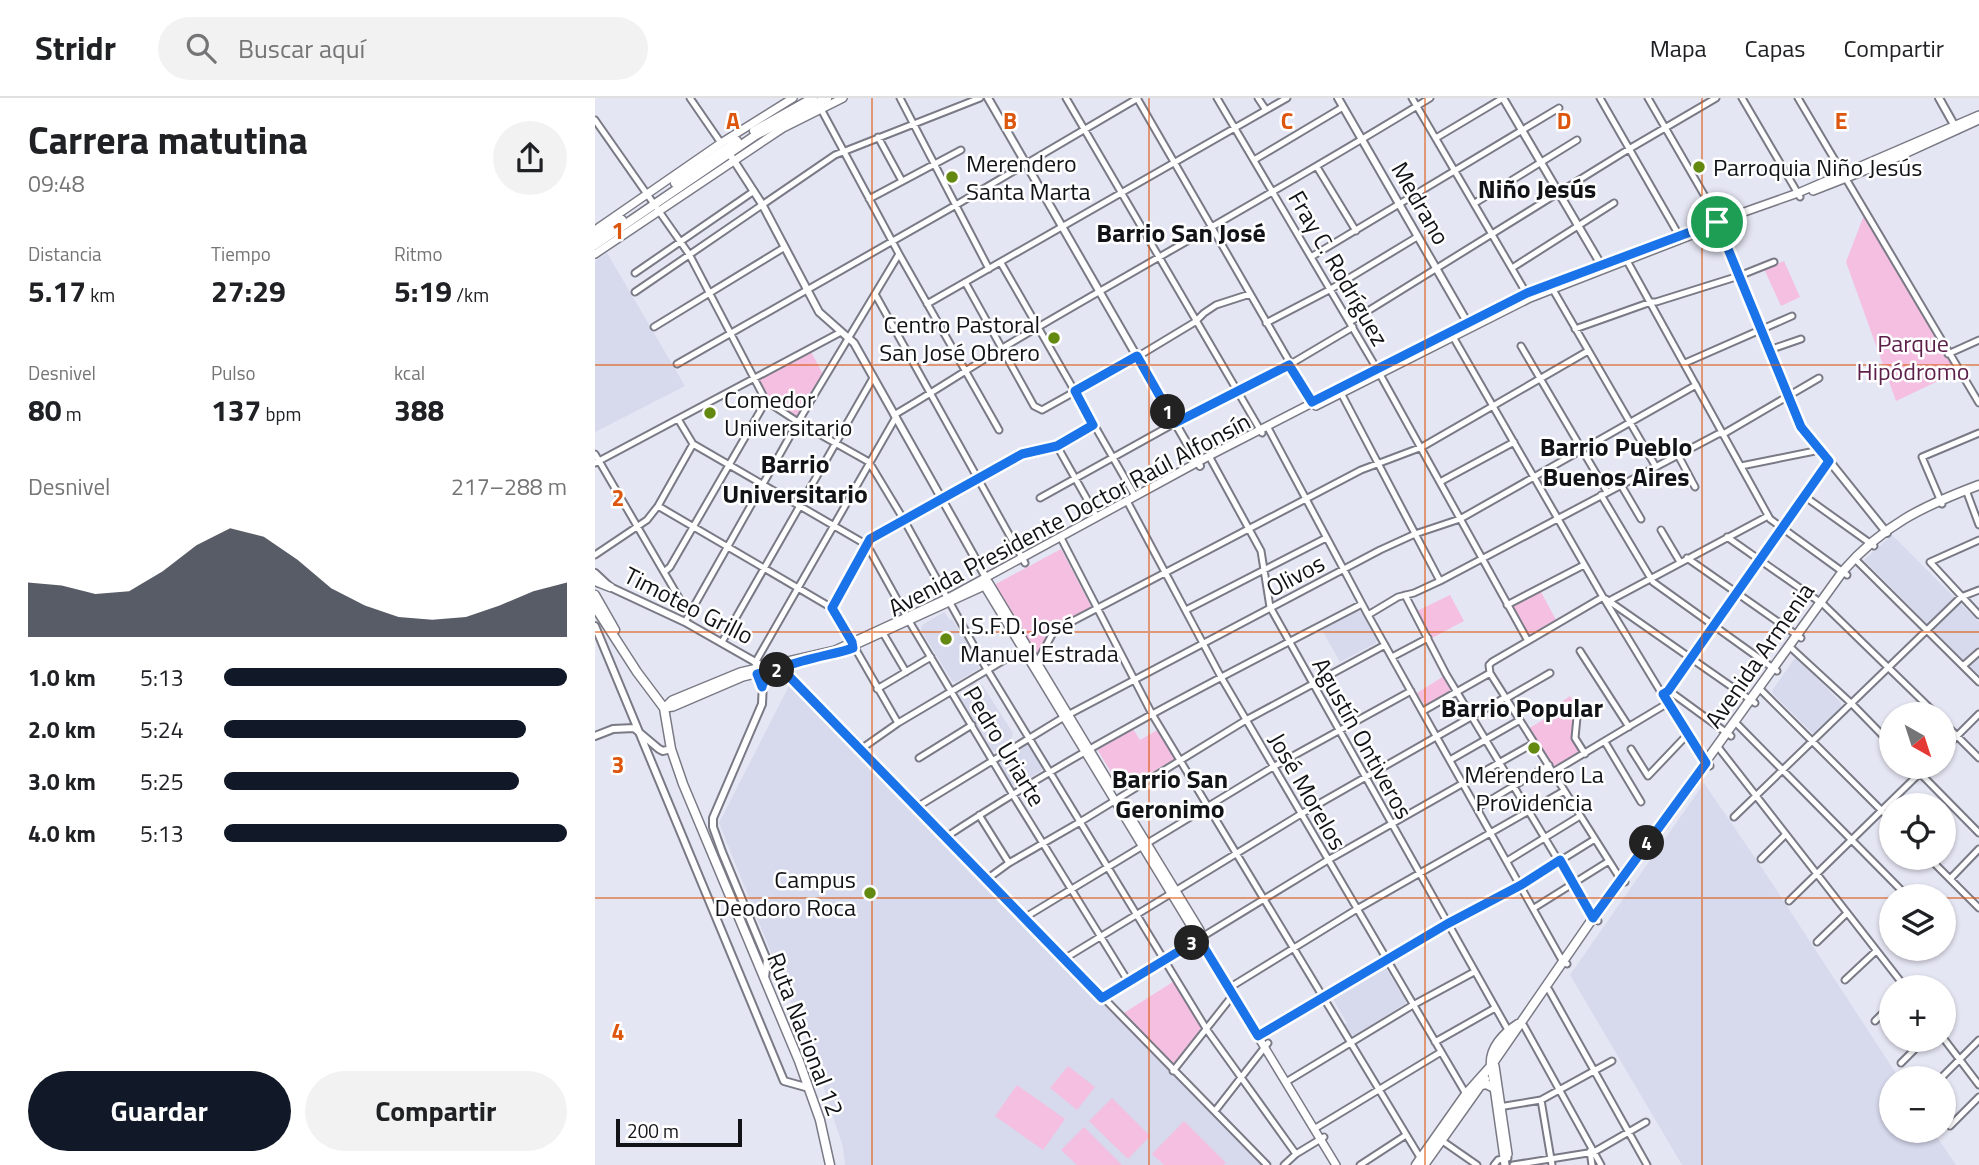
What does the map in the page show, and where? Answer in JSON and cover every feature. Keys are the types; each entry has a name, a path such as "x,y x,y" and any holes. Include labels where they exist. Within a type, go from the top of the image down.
{"main road":[{"path":"595,246 607,234 727,151 793,98"},
{"path":"595,254 653,202 804,98"},
{"path":"765,123 813,98"},
{"path":"727,151 783,128 835,99"},
{"path":"727,151 786,119 835,99"},
{"name":"Avenida Presidente Doctor Raúl Alfonsín","path":"759,669 781,668 838,654 948,601 1210,458 1528,296 1717,223 1799,195 1956,127 1979,114"},
{"name":"Avenida Presidente Doctor Raúl Alfonsín","path":"1956,127 1979,120"},
{"path":"595,230 653,202"},
{"path":"595,237 607,234"},
{"name":"Avenida Presidente Doctor Raúl Alfonsín","path":"1313,404 1341,393 1379,371"},
{"name":"Avenida Presidente Doctor Raúl Alfonsín","path":"1062,540 1097,517 1199,464"},
{"name":"Avenida Armenia","path":"1492,1068 1845,573 1872,544 1908,515 1979,487"},
{"path":"595,580 610,587"},
{"path":"986,582 1338,1165"},
{"name":"Ruta Nacional 12","path":"595,595 615,628 624,652"},
{"name":"Ruta Nacional 12","path":"595,607 636,672 664,708 671,749 683,784 809,1088 830,1165"},
{"name":"Avenida Presidente Doctor Raúl Alfonsín","path":"664,708 673,707 759,669 853,645 908,619"},
{"name":"Avenida Armenia","path":"1522,1024 1549,990 1565,963"},
{"path":"1499,1108 1492,1087 1491,1054 1508,1030 1522,1024"},
{"path":"1421,1163 1441,1140 1492,1068"},
{"path":"1421,1163 1466,1094 1492,1068"},
{"path":"1492,1068 1508,1162"},
{"path":"1479,1086 1486,1084 1492,1087"}],"street":[{"path":"690,98 762,204 819,312 849,338 986,582"},
{"path":"899,98 989,269"},
{"path":"635,292 843,151 980,98"},
{"path":"988,98 1199,464"},
{"path":"1066,98 1195,322 1306,500 1565,963"},
{"path":"677,364 1137,98 1313,404"},
{"name":"Fray C. Rodríguez","path":"1217,98 1379,371 1528,641"},
{"path":"1258,98 1266,110"},
{"path":"927,304 1286,98"},
{"name":"Medrano","path":"1338,98 1469,325"},
{"path":"1412,98 1528,296"},
{"path":"765,980 767,960 713,827 713,818 762,704 759,669 797,589 895,416 1037,327 1362,141 1430,98"},
{"path":"1436,138 1503,98 1603,267"},
{"path":"1599,98 1680,237"},
{"path":"1648,98 1714,212 1801,427 1886,533"},
{"path":"1040,498 1175,423 1289,365 1629,149 1716,98"},
{"path":"1742,98 1799,195"},
{"path":"1798,98 1979,403"},
{"path":"1939,98 1956,127"},
{"path":"1254,160 1343,107"},
{"path":"1311,257 1559,108"},
{"path":"821,109 899,254 999,430"},
{"path":"597,121 689,254 766,401 869,462 988,670 1207,1030 1296,1154"},
{"path":"878,137 901,181"},
{"path":"1475,203 1577,140"},
{"path":"869,199 961,150"},
{"path":"1317,167 1356,231"},
{"path":"635,273 754,191"},
{"path":"1513,268 1614,203"},
{"path":"1266,323 1331,289 1417,237"},
{"path":"654,327 785,247"},
{"path":"685,622 798,422 899,254"},
{"path":"1626,259 1768,516 1845,573"},
{"path":"1575,329 1651,302 1739,276 1774,262"},
{"path":"1001,263 1135,496"},
{"path":"965,282 1034,406 1042,410 1195,322 1216,305 1249,295"},
{"path":"1551,286 1656,467"},
{"path":"875,294 1024,561"},
{"path":"1685,363 1792,316"},
{"path":"689,615 596,459 678,419 841,332"},
{"path":"1452,334 1584,565 1708,765"},
{"path":"1769,350 1801,339"},
{"path":"1948,354 1979,340"},
{"path":"1521,346 1583,450 1651,580 1775,669"},
{"path":"1036,664 1054,631 1377,463 1422,447 1588,351"},
{"path":"722,642 873,378"},
{"path":"1368,615 1398,597 1440,580 1558,520 1819,378"},
{"name":"Olivos","path":"916,807 1029,737 1135,678 1415,534 1460,519 1696,385"},
{"path":"1341,393 1440,580"},
{"path":"664,572 670,567 766,401"},
{"path":"595,555 638,527 659,506 693,444 678,419"},
{"path":"832,608 870,539 1022,454 1057,446 1093,425"},
{"path":"1942,502 1922,457 1979,433"},
{"path":"1440,482 1514,442"},
{"name":"Pedro Uriarte","path":"693,444 867,545 992,760 1128,981"},
{"path":"1057,446 1097,517"},
{"path":"1741,466 1820,450"},
{"path":"1678,456 1695,487"},
{"name":"Agustín Ontiveros","path":"1210,458 1261,551 1270,607 1508,1030"},
{"path":"1665,692 1829,461"},
{"path":"1621,485 1641,519"},
{"path":"1967,492 1979,525"},
{"path":"1804,496 1872,544"},
{"name":"José Morelos","path":"1128,503 1221,677 1466,1094"},
{"path":"659,506 832,608 898,723"},
{"path":"1623,881 1490,673 1489,665 1606,599 1651,580 1768,516"},
{"path":"1661,530 1680,562"},
{"path":"1727,537 1822,604 1924,702"},
{"path":"1186,610 1326,538"},
{"path":"1062,540 1152,714 1351,1042 1421,1163"},
{"path":"1979,540 1930,562 1979,615"},
{"path":"1687,558 1799,636"},
{"path":"1856,560 1979,682"},
{"path":"1507,606 1584,565"},
{"name":"Timoteo Grillo","path":"595,573 610,587 722,642 759,669"},
{"path":"1734,817 1961,597 1979,590"},
{"path":"1405,595 1457,693 1595,920"},
{"path":"1606,599 1753,702"},
{"path":"946,837 1087,750 1362,604"},
{"path":"595,626 784,1081 809,1088"},
{"path":"883,633 906,672"},
{"path":"1392,657 1427,638"},
{"path":"987,879 1009,863 1246,720 1385,645"},
{"path":"861,749 898,723 1025,647"},
{"path":"1791,647 1879,732"},
{"path":"1580,651 1629,727"},
{"path":"1963,666 1979,652"},
{"path":"877,689 931,657"},
{"path":"762,687 765,678 781,668 1267,1165"},
{"path":"1423,711 1490,673"},
{"path":"1064,958 1301,814 1550,673"},
{"path":"1761,689 1879,809"},
{"path":"1024,918 1273,767 1411,691"},
{"path":"1665,692 1729,735"},
{"path":"1553,772 1668,703"},
{"path":"1979,714 1957,736 1979,758"},
{"path":"1577,718 1575,738 1585,754"},
{"path":"1450,760 1520,720"},
{"path":"1737,723 1895,884"},
{"path":"919,758 972,725"},
{"path":"595,736 627,727 638,730 659,750 671,749"},
{"path":"1631,749 1648,776 1687,735"},
{"path":"1605,742 1641,802"},
{"path":"1102,998 1328,860 1534,743"},
{"path":"1719,749 1895,975"},
{"path":"1477,808 1549,765"},
{"path":"1899,793 1914,779"},
{"path":"1926,779 1979,833"},
{"path":"1173,1071 1207,1030 1232,989 1357,909 1565,791"},
{"path":"1789,901 1879,813"},
{"path":"979,815 1009,863"},
{"path":"1507,861 1580,816"},
{"path":"1761,859 1785,835"},
{"path":"1260,1035 1447,924 1521,885 1594,839"},
{"path":"1950,878 1979,849"},
{"path":"1534,908 1609,861"},
{"path":"1942,870 1979,908"},
{"path":"1817,942 1847,913"},
{"path":"1845,980 1876,951"},
{"path":"1288,1081 1473,972"},
{"path":"1549,990 1647,1165"},
{"path":"1435,1042 1495,1008"},
{"path":"1875,1021 1879,1017"},
{"path":"1522,1024 1601,1165"},
{"path":"1953,1066 1979,1040"},
{"path":"1215,1111 1266,1045"},
{"path":"1316,1128 1441,1052"},
{"path":"1901,1063 1912,1052"},
{"path":"1954,1052 1979,1085"},
{"path":"1499,1108 1541,1100 1612,1061"},
{"path":"1956,1120 1979,1097"},
{"path":"1541,1100 1552,1162"},
{"path":"1494,1165 1508,1162 1552,1162 1592,1153 1646,1122"},
{"path":"1360,1165 1406,1135"},
{"path":"1285,1165 1296,1154 1322,1138"},
{"path":"1441,1140 1477,1165"},
{"path":"1592,1153 1592,1165"}],"shaded area":[{"path":"607,253 685,386 595,432 595,261"},
{"path":"1892,535 1979,622 1979,676 1864,560"},
{"path":"1357,611 1361,612 1377,639 1376,643 1340,662 1322,630"},
{"name":"I.S.F.D. José Manuel Estrada","path":"944,612 952,619 980,665 978,669 956,682 952,681 921,630 922,625"},
{"path":"1798,658 1841,703 1841,707 1816,733 1812,733 1772,691 1794,659"},
{"path":"975,682 983,686 1013,733 1011,742 996,752 992,750 959,695"},
{"name":"Campus Deodoro Roca","path":"789,686 1263,1165 845,1165 843,1147 817,1067 719,823"},
{"path":"1026,744 1042,767 1041,771 1017,786 1013,785 999,764 1000,760"},
{"path":"1704,783 1879,1047 1879,1052 1882,1052 1891,1066 1879,1066 1879,1143 1941,1143 1956,1165 1682,1165 1570,975"},
{"path":"1385,967 1406,1001 1405,1004 1351,1035 1333,999"}],"green space":[{"name":"Parque Hipódromo","path":"1864,215 1957,372 1896,401 1846,262"},
{"path":"1784,261 1800,297 1781,306 1764,269"},
{"path":"811,352 823,374 797,417 774,402 757,380"},
{"path":"1061,549 1092,608 1052,630 1038,655 994,585"},
{"path":"1540,590 1556,620 1527,636 1510,606"},
{"path":"1450,595 1464,621 1432,638 1417,611"},
{"path":"1444,676 1452,691 1426,707 1417,693"},
{"path":"1570,696 1581,713 1573,727 1582,752 1553,770 1528,729 1546,718 1544,714"},
{"path":"1133,729 1140,740 1159,729 1176,758 1122,790 1097,749"},
{"path":"1176,980 1207,1030 1173,1071 1119,1016"},
{"path":"1068,1066 1095,1087 1077,1110 1050,1088"},
{"path":"1017,1085 1065,1119 1043,1150 995,1116"},
{"path":"1112,1098 1150,1136 1128,1159 1089,1121"},
{"path":"1184,1121 1226,1163 1164,1165 1152,1154"},
{"path":"1084,1127 1122,1165 1077,1165 1061,1150"}],"place":[{"name":"Parroquia Niño Jesús","path":"1699,167"},
{"name":"Merendero Santa Marta","path":"952,177"},
{"name":"Centro Pastoral San José Obrero","path":"1054,338"},
{"name":"Comedor Universitario","path":"710,413"},
{"name":"I.S.F.D. José Manuel Estrada","path":"946,639"},
{"name":"Merendero La Providencia","path":"1534,748"},
{"name":"Campus Deodoro Roca","path":"870,893"}],"district":[{"name":"Niño Jesús","path":"1537,188"},
{"name":"Barrio San José","path":"1181,232"},
{"name":"Barrio Pueblo Buenos Aires","path":"1616,461"},
{"name":"Barrio Universitario","path":"795,478"},
{"name":"Barrio Popular","path":"1522,707"},
{"name":"Barrio San Geronimo","path":"1170,793"}],"route":[{"path":"1717,222 1527,293 1312,402 1289,365 1175,423 1137,356 1075,391 1093,425 1057,446 1022,454 870,539 832,608 853,648 781,668 765,678 762,687 757,674 781,668 1102,998 1199,939 1258,1036 1560,860 1593,918 1706,763 1663,694 1668,691 1829,461 1801,427 1717,222"}]}
